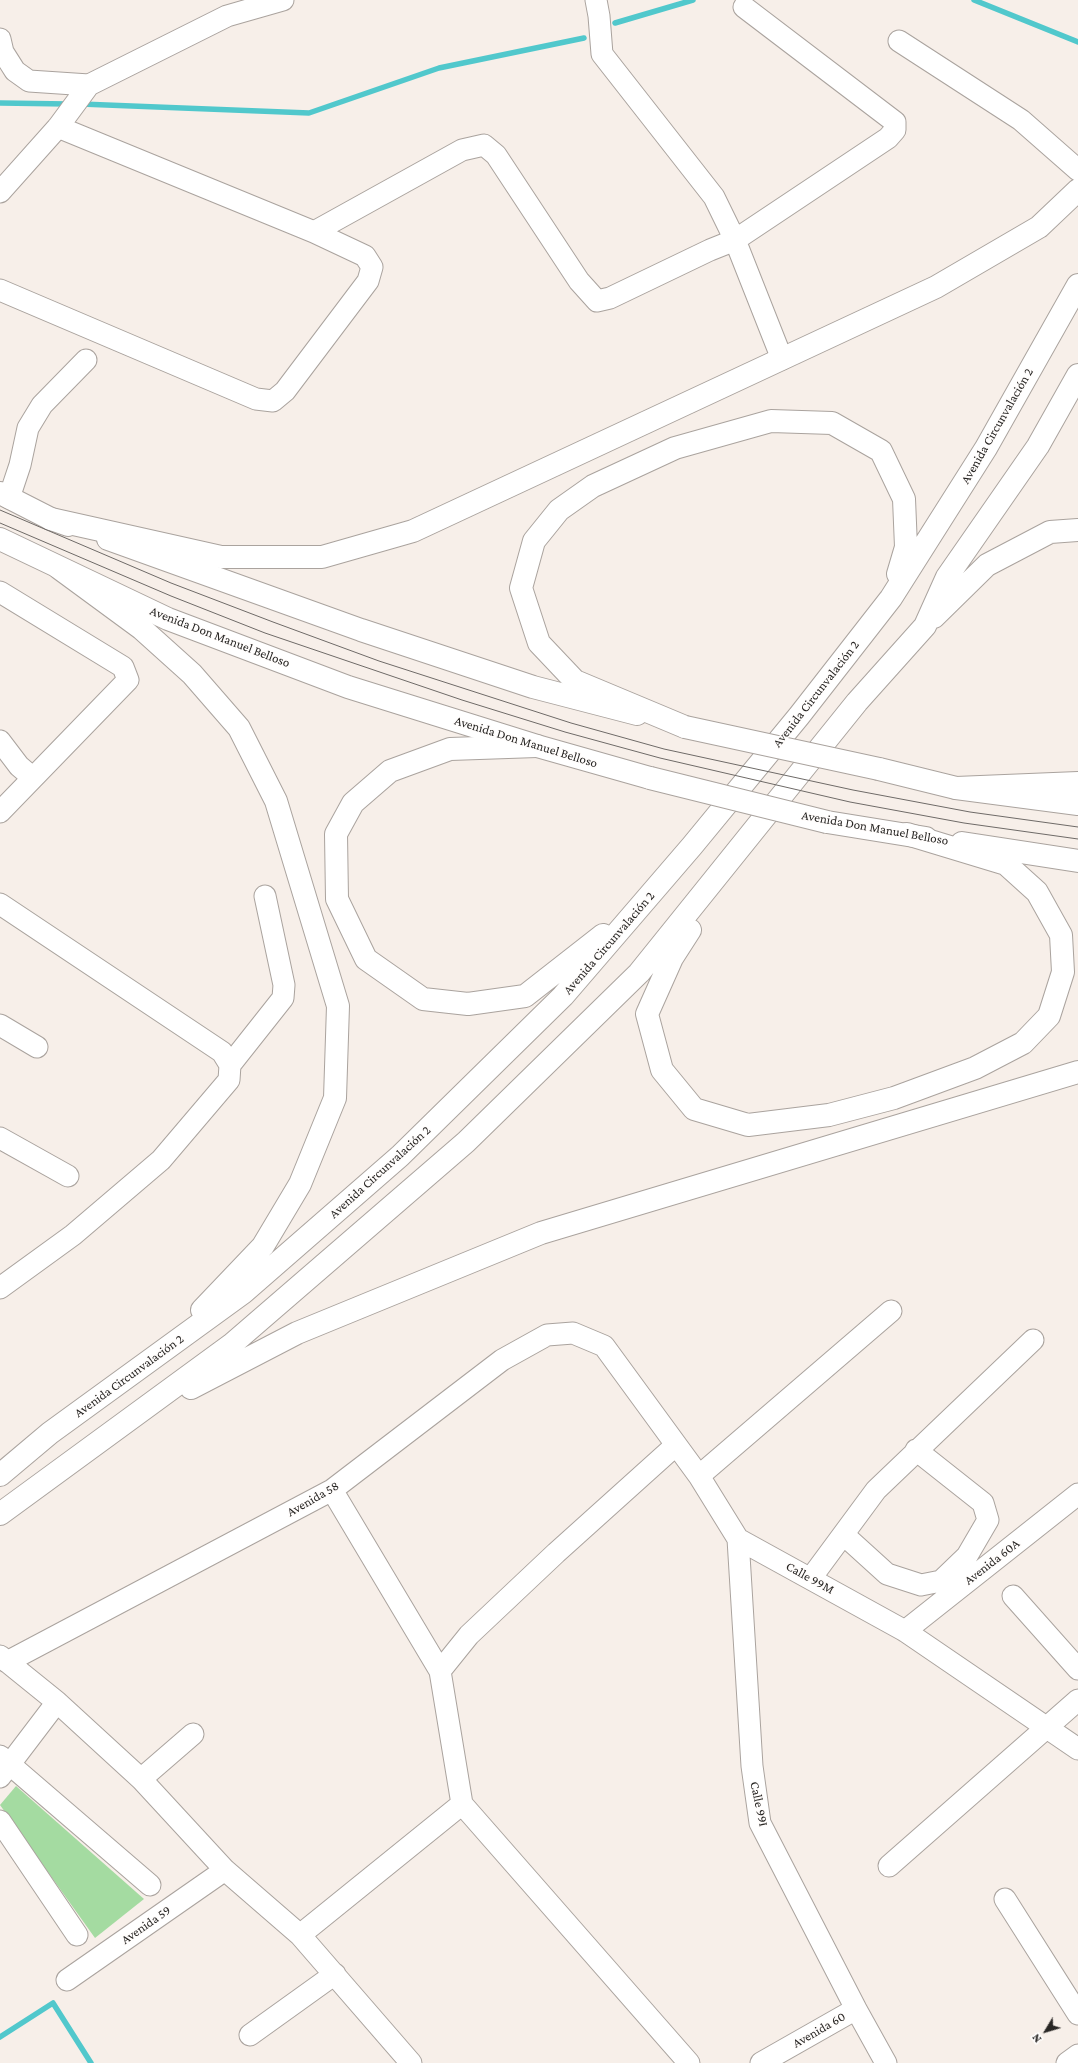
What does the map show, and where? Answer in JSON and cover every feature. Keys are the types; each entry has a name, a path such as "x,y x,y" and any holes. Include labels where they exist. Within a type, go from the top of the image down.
{"main road":[{"path":"51,519 221,557 322,557 413,531 936,287 1040,227 1078,190"},
{"name":"Avenida Circunvalación 2","path":"0,1475 50,1433 244,1292 400,1156 563,996 799,716 891,598 986,448 1078,285"},
{"path":"925,626 947,577 1038,446 1078,375"},
{"path":"685,727 575,681 539,643 521,588 534,541 559,510 593,486 675,448 771,421 832,423 881,451 904,499 906,547 891,598"},
{"path":"5,495 51,519 361,630 533,687 685,727 879,769 956,788 1078,804"},
{"path":"0,1514 231,1345 466,1142 639,973 857,702 925,626 987,565 1050,532 1078,530"},
{"name":"Avenida Don Manuel Belloso","path":"0,539 168,619 348,687 537,746 650,778 827,822 1078,861"},
{"path":"59,568 142,629 192,674 239,728 276,801 338,1006 334,1098 300,1184 263,1246 161,1352"},
{"path":"537,746 450,750 390,771 353,803 336,834 337,899 366,959 423,999 468,1004 525,996 642,904"},
{"path":"956,788 1078,783"},
{"path":"756,829 672,958 647,1014 662,1070 694,1109 748,1125 829,1116 894,1098 982,1064 1023,1043 1049,1016 1063,972 1061,934 1037,892 1006,864 907,834"},
{"path":"131,1418 297,1333 541,1233 1078,1072"}],"street":[{"path":"0,192 63,121 86,89 224,8 282,0"},
{"path":"596,0 599,16 602,54 714,196 735,240 782,359"},
{"path":"314,232 462,150 484,146 496,155 579,281 597,301 610,298 710,250 735,240 888,138 895,130 895,122 744,7"},
{"path":"0,39 3,52 15,71 28,81 86,89"},
{"path":"899,41 1021,120 1078,170"},
{"path":"0,290 256,399 273,401 285,391 368,281 372,267 365,256 63,121"},
{"path":"5,495 20,465 28,428 42,405 86,360"},
{"path":"0,592 123,667 128,680 0,812"},
{"path":"0,741 19,766 33,778"},
{"path":"0,1288 73,1235 161,1160 229,1080 230,1065 283,998 284,985 265,896"},
{"path":"0,904 222,1052 230,1065"},
{"path":"0,1025 37,1047"},
{"path":"0,1138 68,1176"},
{"path":"699,1476 891,1311"},
{"name":"Avenida 58","path":"4,1659 332,1490 502,1360 547,1335 573,1333 604,1346 676,1445"},
{"path":"811,1578 876,1490 916,1450 1033,1340"},
{"path":"440,1671 469,1635 556,1553 676,1445 699,1476 738,1539"},
{"path":"844,1535 887,1574 921,1585 941,1581 967,1556 988,1520 983,1503 916,1450"},
{"path":"332,1490 440,1671 462,1804 689,2063"},
{"name":"Avenida 60A","path":"905,1630 1078,1494"},
{"name":"Calle 99M","path":"738,1539 905,1630 1078,1749"},
{"name":"Calle 99I","path":"738,1539 752,1766 760,1823 856,2009 886,2063"},
{"path":"1013,1596 1078,1669"},
{"path":"4,1659 57,1702 141,1779 225,1870 300,1935 410,2063"},
{"path":"889,1866 1048,1728 1078,1700"},
{"path":"57,1702 3,1766 150,1885"},
{"path":"141,1779 193,1734"},
{"path":"300,1935 462,1804"},
{"path":"0,1821 77,1935"},
{"name":"Avenida 59","path":"67,1980 225,1870"},
{"path":"1005,1899 1078,2014"},
{"path":"250,2035 335,1974"},
{"name":"Avenida 60","path":"761,2063 856,2009"},
{"path":"1067,2063 1078,2055"}],"green space":[{"path":"16,1786 144,1899 95,1938 0,1805"}],"waterway":[{"path":"615,23 693,0"},
{"path":"974,0 1078,42"},
{"path":"81,104 309,113 439,68 584,38"},
{"path":"0,103 68,104"},
{"path":"0,2037 53,2003 91,2063"}],"tram line":[{"path":"0,510 171,583 273,622 379,661 571,723 664,749 853,790 970,812 1078,827"},
{"path":"0,523 171,596 265,633 462,700 565,732 660,758 850,802 964,823 1078,839"}]}
